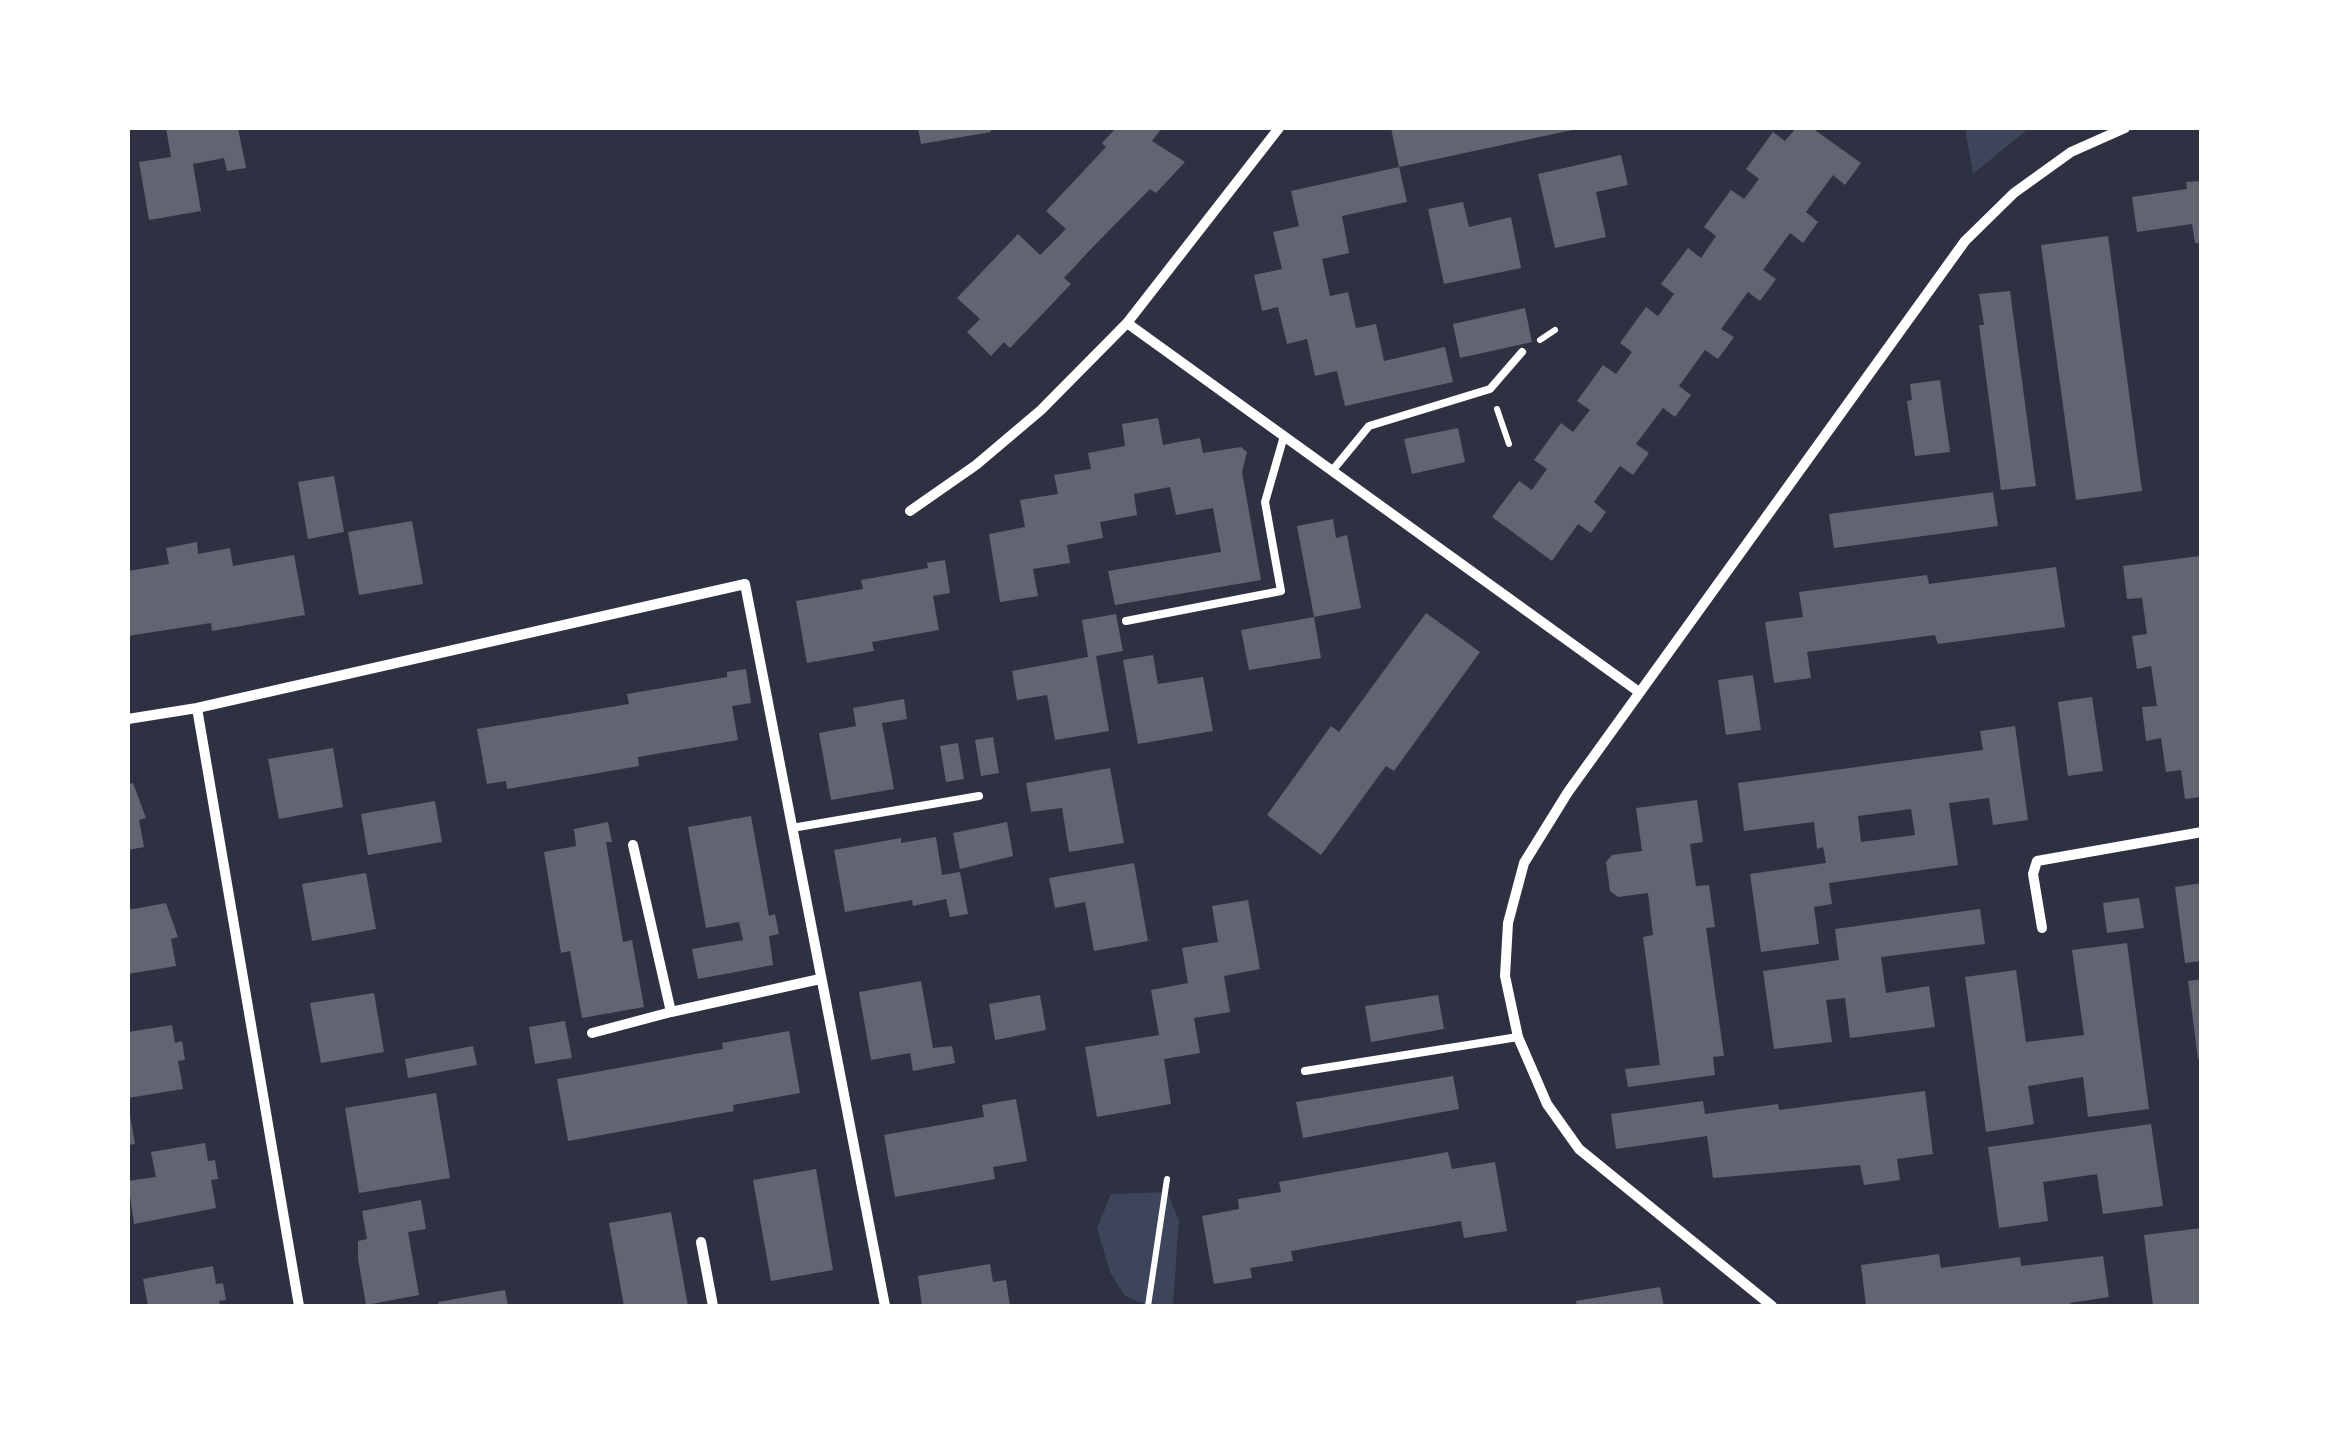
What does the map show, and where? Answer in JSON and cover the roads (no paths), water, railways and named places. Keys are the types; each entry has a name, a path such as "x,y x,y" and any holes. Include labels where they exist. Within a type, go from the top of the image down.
{"street":[{"path":"910,510 976,465 1041,410 1128,323 1279,128"},
{"path":"1772,1306 1579,1148 1547,1104 1518,1038 1505,976 1508,922 1524,863 1568,792 1965,241 2014,193 2071,152 2126,128"},
{"path":"1128,323 1640,692"},
{"path":"128,719 197,708 745,584 885,1306"},
{"path":"197,708 299,1306"},
{"path":"2042,928 2033,874 2038,861 2202,832"},
{"path":"633,845 671,1012"},
{"path":"592,1034 820,979"},
{"path":"701,1242 714,1306"}],"lane":[{"path":"1332,471 1369,426 1490,389 1522,352"},
{"path":"1126,621 1281,592 1264,502 1284,436"},
{"path":"792,828 978,796"},
{"path":"1306,1071 1518,1038"}]}
